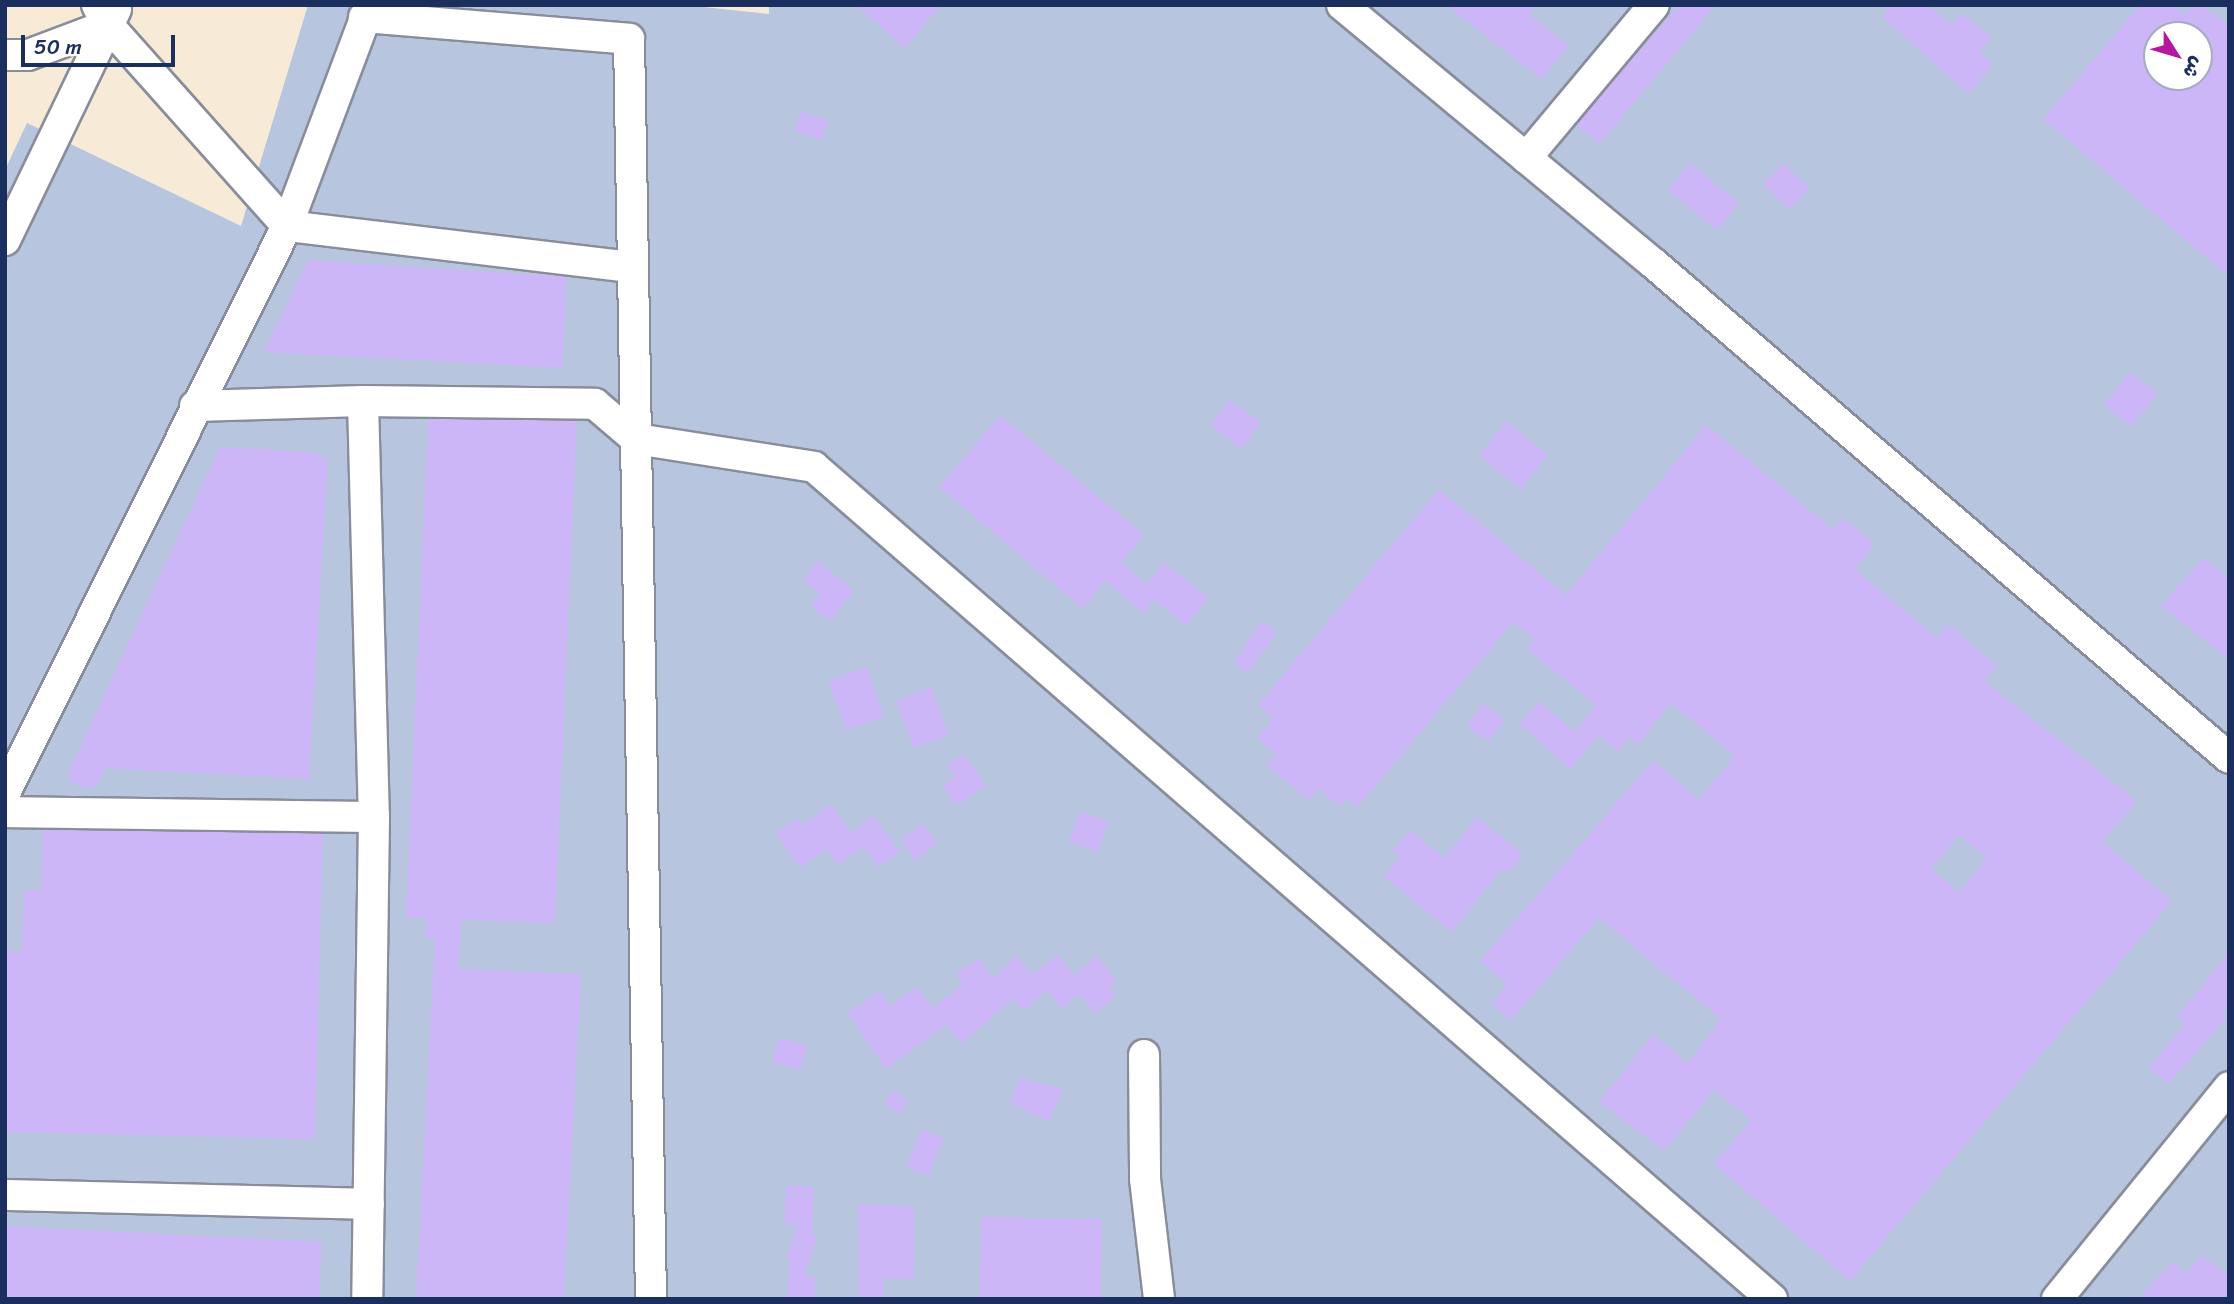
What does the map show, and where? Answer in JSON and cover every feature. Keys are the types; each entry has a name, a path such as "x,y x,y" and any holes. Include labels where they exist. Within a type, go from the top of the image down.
{"street":[{"path":"1342,5 1526,158 2229,758"},
{"path":"1526,158 1654,5"},
{"path":"5,793 195,406 287,226 367,11 629,39 651,1299"},
{"path":"107,12 287,226 633,267"},
{"path":"5,55 28,55 107,12"},
{"path":"5,240 107,12"},
{"path":"195,406 363,401 595,404 636,439 814,467 1772,1299"},
{"path":"363,401 374,817 367,1299"},
{"path":"5,812 374,817"},
{"path":"1144,1055 1145,1179 1159,1299"},
{"path":"2057,1299 2229,1087"},
{"path":"5,1195 369,1204"}],"shaded area":[{"path":"308,5 685,5 769,14 769,5 2229,5 2229,1299 5,1299 5,170 27,123 241,226"}],"building":[{"path":"856,5 941,5 905,48"},
{"path":"1446,5 1537,5 1529,15 1569,46 1541,79"},
{"path":"1679,5 1716,5 1599,144 1576,125"},
{"path":"1892,5 1927,5 1952,25 1962,13 1991,37 1979,52 1993,64 1969,94 1882,17"},
{"path":"2140,5 2174,5 2185,15 2192,5 2202,5 2229,26 2229,277 2043,119"},
{"path":"801,111 828,121 822,140 795,131"},
{"path":"1690,163 1739,203 1717,230 1668,190"},
{"path":"1783,163 1810,188 1790,210 1763,185"},
{"path":"308,260 567,277 562,368 264,352"},
{"path":"2130,372 2158,394 2131,427 2104,405"},
{"path":"1229,400 1261,422 1242,449 1211,426"},
{"path":"1000,415 1144,535 1121,562 1147,584 1164,562 1208,598 1186,626 1154,600 1144,613 1105,581 1083,608 939,487"},
{"path":"428,419 577,421 555,923 462,920 458,969 581,974 564,1299 416,1299 435,939 425,938 426,918 406,918"},
{"path":"1506,421 1548,455 1521,489 1479,456"},
{"path":"1706,425 1834,530 1843,518 1875,544 1855,569 1937,638 1948,625 1997,666 1984,681 2137,801 2102,842 2172,901 1850,1281 1714,1164 1751,1120 1714,1090 1664,1151 1599,1102 1653,1035 1688,1063 1721,1019 1599,918 1511,1021 1491,1004 1507,984 1480,961 1653,761 1699,799 1735,756 1671,703 1638,744 1629,737 1618,751 1598,735 1570,769 1520,724 1539,701 1575,732 1596,705 1527,649 1535,639 1513,622 1357,808 1347,799 1340,807 1319,789 1309,800 1266,765 1276,754 1257,738 1273,718 1258,705 1439,489 1566,595","holes":["1959,835 1987,858 1959,892 1931,869"]},
{"path":"220,447 313,452 328,459 309,779 106,768 97,787 82,787 69,781 69,771"},
{"path":"2203,558 2229,578 2229,660 2161,606"},
{"path":"818,561 854,591 830,621 810,605 820,593 803,580"},
{"path":"1262,621 1277,632 1248,673 1233,663"},
{"path":"867,667 884,717 846,730 829,681"},
{"path":"931,687 949,735 914,748 896,701"},
{"path":"1484,704 1505,720 1488,742 1466,725"},
{"path":"964,754 986,786 957,806 942,786 955,777 947,766"},
{"path":"830,804 852,833 873,816 900,852 879,868 863,847 839,865 827,849 800,868 776,832 797,818 802,826"},
{"path":"1081,811 1109,822 1097,852 1069,841"},
{"path":"1477,817 1523,854 1508,873 1502,869 1452,932 1384,877 1400,857 1393,851 1410,830 1444,858"},
{"path":"924,824 938,844 915,860 901,839"},
{"path":"43,830 323,834 315,1139 5,1132 5,951 22,952 24,890 41,890"},
{"path":"2229,952 2229,1004 2222,1012 2228,1017 2169,1084 2149,1068 2185,1023 2177,1017"},
{"path":"1057,955 1074,975 1097,956 1117,981 1109,987 1116,996 1095,1013 1080,994 1062,1008 1047,990 1024,1011 1013,999 961,1044 947,1025 886,1069 848,1013 880,991 890,1006 916,986 933,1007 963,985 956,974 979,958 993,978 1017,956 1033,974"},
{"path":"779,1038 807,1045 801,1070 772,1062"},
{"path":"1020,1078 1063,1089 1049,1121 1010,1104"},
{"path":"893,1090 908,1100 900,1114 884,1104"},
{"path":"922,1129 944,1139 928,1176 906,1167"},
{"path":"786,1186 814,1187 812,1234 818,1236 804,1276 816,1277 814,1299 787,1299 790,1260 786,1259 798,1225 785,1225"},
{"path":"858,1203 914,1207 914,1279 884,1278 883,1299 859,1299"},
{"path":"981,1217 1102,1219 1101,1299 979,1299"},
{"path":"5,1226 322,1242 319,1299 5,1299"},
{"path":"2202,1255 2229,1276 2229,1299 2138,1299 2173,1262 2187,1274"}]}
